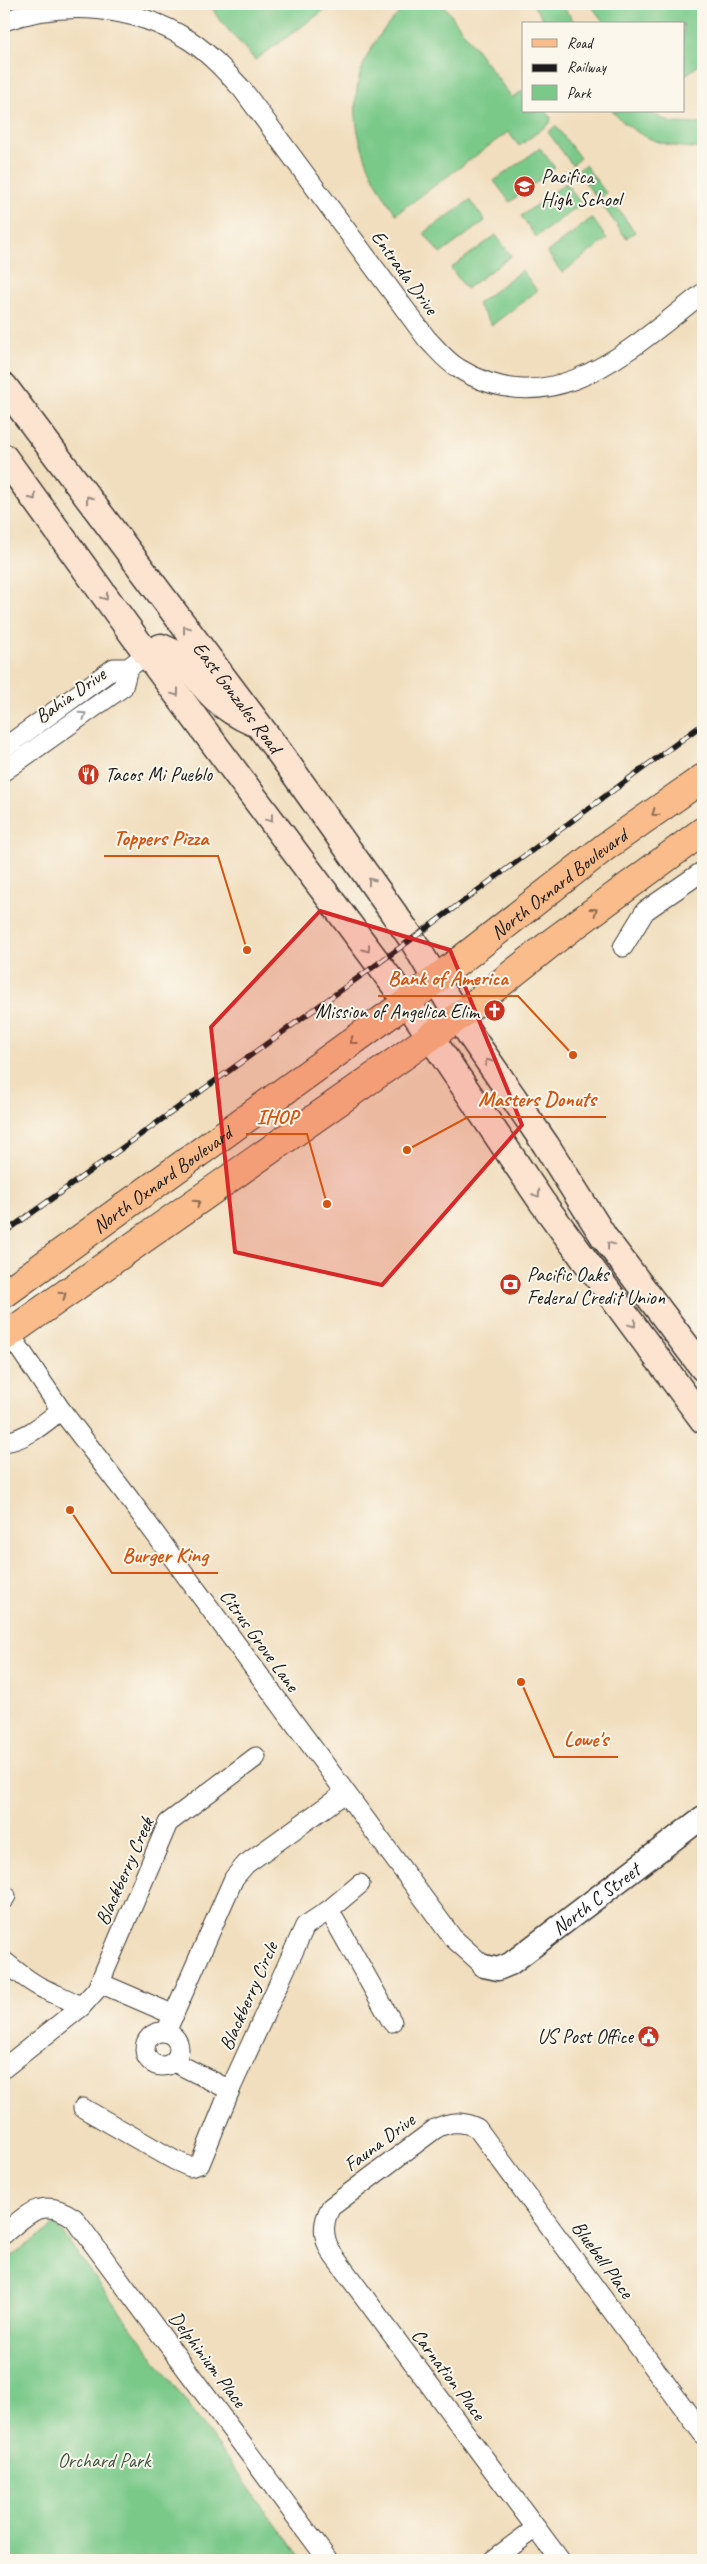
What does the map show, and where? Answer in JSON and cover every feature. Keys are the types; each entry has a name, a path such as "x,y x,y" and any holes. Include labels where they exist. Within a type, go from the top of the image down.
{"main road":[{"name":"East Gonzales Road","path":"4,386 259,726 412,939 458,1017 546,1145 604,1237 703,1368"},
{"path":"4,457 137,661 407,1002 542,1202 699,1404"},
{"path":"137,661 161,647 170,649 179,655 230,713 259,726"},
{"name":"North Oxnard Boulevard","path":"4,1294 407,1002 605,847 703,778"},
{"name":"North Oxnard Boulevard","path":"5,1334 431,1037 555,940 703,831"},
{"path":"5,1334 8,1320 33,1298 41,1267"}],"street":[{"name":"Entrada Drive","path":"4,22 20,15 57,6 82,6 125,11 162,25 190,41 216,62 242,89 427,339 456,367 480,380 511,387 537,388 565,384 592,373 617,358 703,293"},
{"name":"Entrada Drive","path":"4,35 31,24 68,16 125,11"},
{"name":"Bahia Drive","path":"4,748 114,668 137,661"},
{"name":"Bahia Drive","path":"4,771 123,687 137,661"},
{"path":"4,761 62,716 62,706"},
{"path":"623,947 645,911 703,871"},
{"name":"Citrus Grove Lane","path":"5,1334 128,1497 452,1937 484,1966"},
{"path":"4,1442 18,1440 61,1410"},
{"name":"Blackberry Creek","path":"4,2068 81,2007 100,1983 168,1823 256,1757"},
{"path":"100,1983 170,2023 179,2051 174,2062 158,2066 148,2061 144,2050 147,2040 150,2035 170,2023 234,1878 246,1864 345,1793"},
{"name":"North C Street","path":"484,1966 498,1969 510,1964 703,1817"},
{"name":"Blackberry Circle","path":"230,2090 305,1926 329,1910 360,1884"},
{"path":"329,1910 392,2022"},
{"path":"4,1961 25,1978 44,1989 64,1996 81,2007"},
{"path":"83,2108 174,2160 195,2168 200,2164 230,2090 174,2062"},
{"name":"Fauna Drive","path":"331,2207 435,2128 446,2123 459,2122"},
{"name":"Bluebell Place","path":"459,2122 478,2128 486,2137 703,2434"},
{"name":"Carnation Place","path":"331,2207 324,2221 328,2247 560,2560"},
{"name":"Delphinium Place","path":"4,2234 19,2220 37,2209 56,2209 74,2218 328,2560"},
{"path":"493,2560 536,2528"}],"highlighted area":[{"path":"320,911 450,950 522,1125 382,1285 235,1252 211,1027"}],"green space":[{"path":"210,4 333,4 255,60 218,18"},
{"path":"409,4 443,4 512,98 522,91 522,112 547,112 551,118 550,123 519,146 508,132 396,214 379,187 366,159 358,132 356,105 359,78 369,53 385,28"},
{"path":"532,4 561,4 574,22 546,22"},
{"path":"590,4 703,4 703,62 684,76 684,22 604,22"},
{"path":"613,112 648,112 672,123 703,124 703,148 677,146 653,140 642,135"},
{"path":"556,126 580,158 572,165 548,132"},
{"path":"540,148 555,168 510,202 494,181"},
{"path":"585,165 606,193 598,200 577,171"},
{"path":"566,183 581,204 536,237 521,216"},
{"path":"470,200 485,221 440,254 424,233"},
{"path":"611,200 635,232 626,238 603,206"},
{"path":"592,218 607,239 562,273 547,252"},
{"path":"496,235 511,256 466,289 451,268"},
{"path":"522,270 537,291 492,325 477,304"},
{"name":"Orchard Park","path":"56,2224 302,2560 4,2560 4,2262"}],"railway":[{"path":"4,1233 412,939 703,724"}],"place":[{"name":"Pacifica High School","path":"525,187"},
{"name":"Tacos Mi Pueblo","path":"89,774"},
{"name":"Toppers Pizza","path":"247,950"},
{"name":"Mission of Angelica Elim","path":"495,1011"},
{"name":"Bank of America","path":"573,1055"},
{"name":"Masters Donuts","path":"407,1150"},
{"name":"IHOP","path":"327,1204"},
{"name":"Pacific Oaks Federal Credit Union","path":"511,1285"},
{"name":"Burger King","path":"70,1510"},
{"name":"Lowe's","path":"521,1682"},
{"name":"US Post Office","path":"649,2036"}]}
